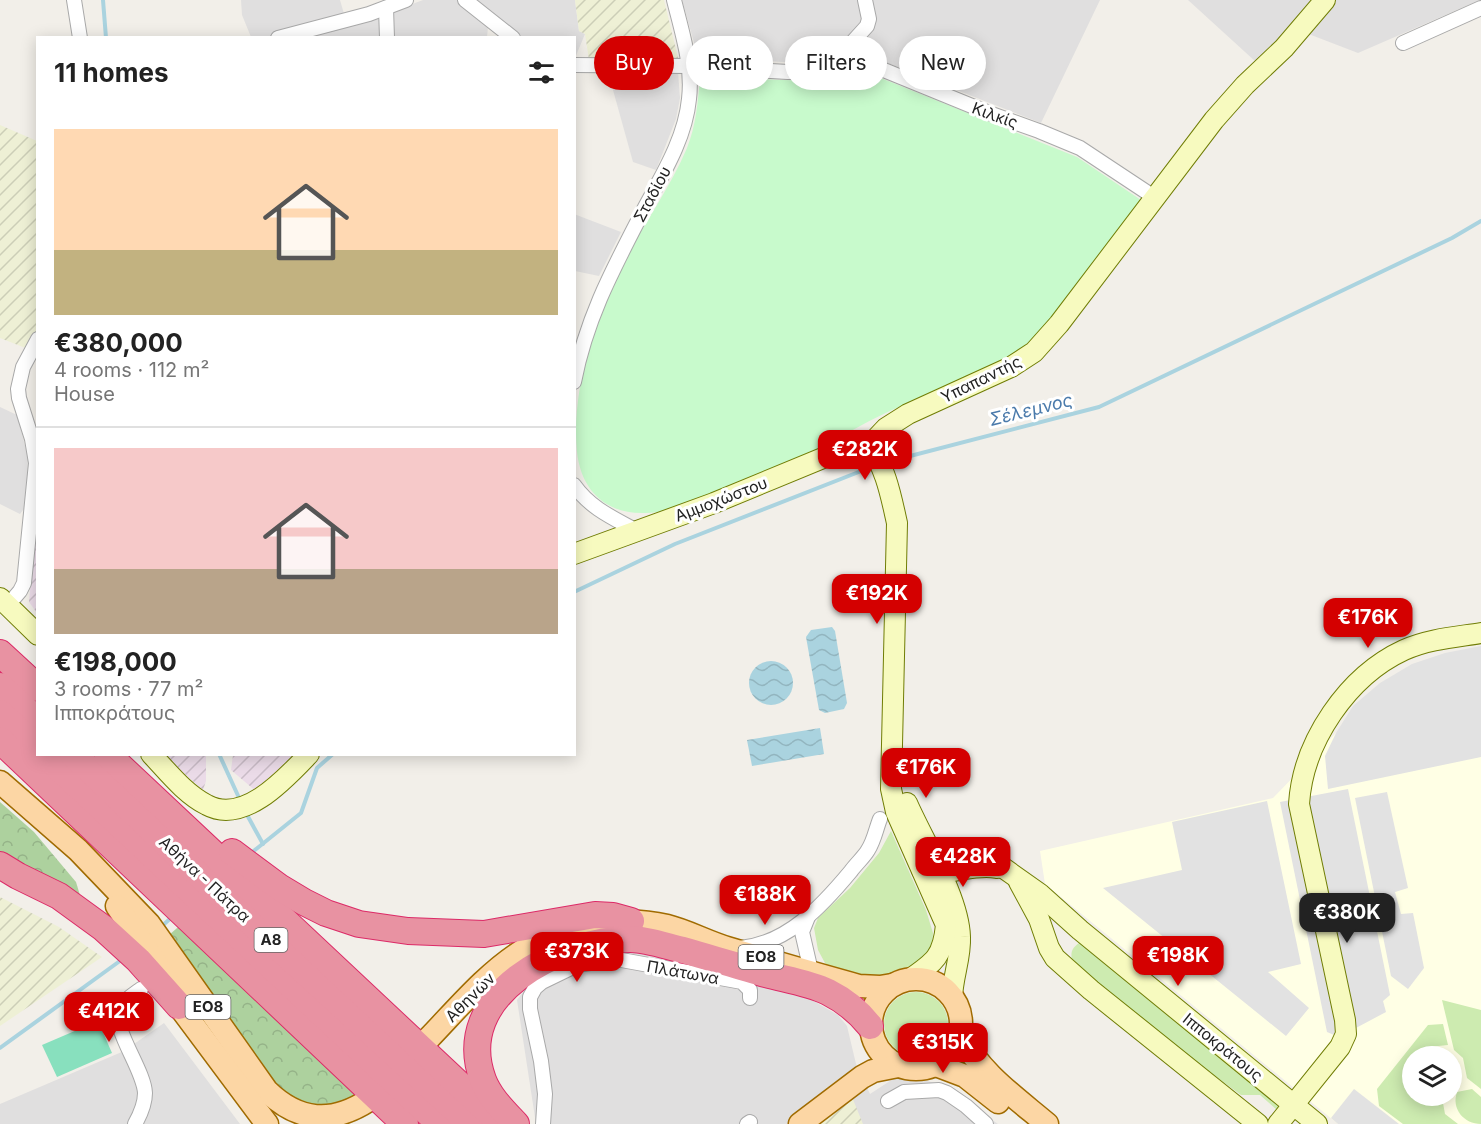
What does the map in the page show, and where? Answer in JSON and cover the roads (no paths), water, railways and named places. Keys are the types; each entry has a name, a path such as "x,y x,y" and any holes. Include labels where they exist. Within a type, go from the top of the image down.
{"highway":[{"path":"0,653 36,686"},
{"path":"0,686 36,719"},
{"path":"0,713 36,746"},
{"path":"0,740 405,1124"},
{"name":"Αθήνα - Πάτρα","path":"46,756 440,1124"},
{"name":"Αθήνα - Πάτρα","path":"75,756 195,871 471,1124"},
{"path":"109,756 502,1124"},
{"path":"137,783 279,887 326,913 359,924 408,931 483,934 595,915 613,916 631,921"},
{"path":"0,865 59,896 103,928 138,960 179,1006"},
{"path":"516,1124 494,1100 484,1082 479,1065 477,1043 481,1025 490,1006 516,980 550,958 577,947 632,939 662,944 825,990 852,1006 870,1026"}],"main road":[{"name":"ΕΟ8","path":"0,782 78,850 149,924 267,1090 279,1102 300,1113 324,1117 340,1115 356,1109 369,1100 353,1124"},
{"name":"ΕΟ8","path":"78,850 164,975 179,1006 267,1124"},
{"name":"Αθηνών","path":"429,1038 486,979 523,950 572,930 603,923 631,921 667,926 726,948 859,986 880,987 922,978 944,988 952,997"},
{"path":"901,982 878,998 870,1026 874,1043 884,1057 898,1066 917,1070 936,1065 956,1046 960,1034 960,1014 952,997"},
{"path":"960,1034 968,1049 986,1071 1047,1124"},
{"path":"936,1065 965,1076 1024,1124"},
{"path":"800,1124 862,1077 873,1071 898,1066"}],"street":[{"path":"74,0 80,36"},
{"path":"285,36 386,8 406,0"},
{"path":"465,0 510,36"},
{"name":"Σταδίου","path":"674,0 686,57"},
{"path":"858,36 867,26 865,0"},
{"name":"Υπαπαντής","path":"872,451 886,428 908,414 1011,367 1034,352 1059,324 1154,197 1228,104 1284,48 1325,0"},
{"path":"386,8 387,36"},
{"path":"1403,43 1481,8"},
{"name":"Κιλκίς","path":"576,64 686,66"},
{"name":"Κιλκίς","path":"887,71 1080,148 1154,197"},
{"name":"Σταδίου","path":"576,374 594,309 678,144 687,113 690,90"},
{"path":"36,343 23,367 18,389 36,463 24,583 20,591 4,602 36,633"},
{"name":"Αμμοχώστου","path":"576,554 765,483 852,446 872,451"},
{"path":"872,451 890,495 897,523 891,789 896,812 932,867 956,914 960,934 960,951 952,997"},
{"path":"576,487 585,499 597,509 637,531"},
{"path":"1278,1124 1332,1058 1346,1034 1345,1020 1299,804 1302,782 1314,748 1328,718 1358,681 1377,666 1405,650 1429,642 1481,633"},
{"path":"154,756 180,785 200,801 215,808 228,809 251,804 283,780 307,756"},
{"path":"726,948 741,948 764,943 784,934 808,915 842,881 868,850 880,819"},
{"name":"Ιπποκράτους","path":"932,867 948,853 967,853 988,857 1040,894 1080,930 1317,1124"},
{"name":"Ιπποκράτους","path":"932,867 993,866 1011,874"},
{"path":"901,982 934,961 944,944 946,925 932,867"},
{"path":"956,914 960,892 967,878 980,867"},
{"path":"1011,874 1039,919 1055,958 1091,990 1258,1124"},
{"path":"808,915 802,932 811,971"},
{"name":"Πλάτωνα","path":"543,1124 545,1094 541,1060 530,1009 530,997 542,982 577,965 616,959 742,982 750,990 750,998"},
{"path":"135,1124 145,1092 136,1060 119,1025 118,1012 123,1003 141,989"},
{"path":"888,1101 904,1092 939,1090 966,1106 986,1124"}],"water":[{"path":"832,627 835,631 847,703 844,709 825,713 819,710 806,637 811,630"},
{"path":"771,661 780,662 787,667 792,674 792,692 787,699 780,704 771,705 762,704 755,699 750,692 749,683 750,674 755,667 762,662"},
{"path":"820,728 824,754 752,766 747,740"}],"waterway":[{"path":"103,0 106,36"},
{"name":"Σέλεμνος","path":"887,462 1099,407 1452,238 1481,221"},
{"name":"Σέλεμνος","path":"576,591 675,544 874,466"},
{"path":"220,756 240,800"},
{"name":"Σέλεμνος","path":"250,854 301,813 317,768 331,756"},
{"path":"246,813 263,844"},
{"name":"Σέλεμνος","path":"162,926 172,917"},
{"name":"Σέλεμνος","path":"0,1048 124,958"}]}
